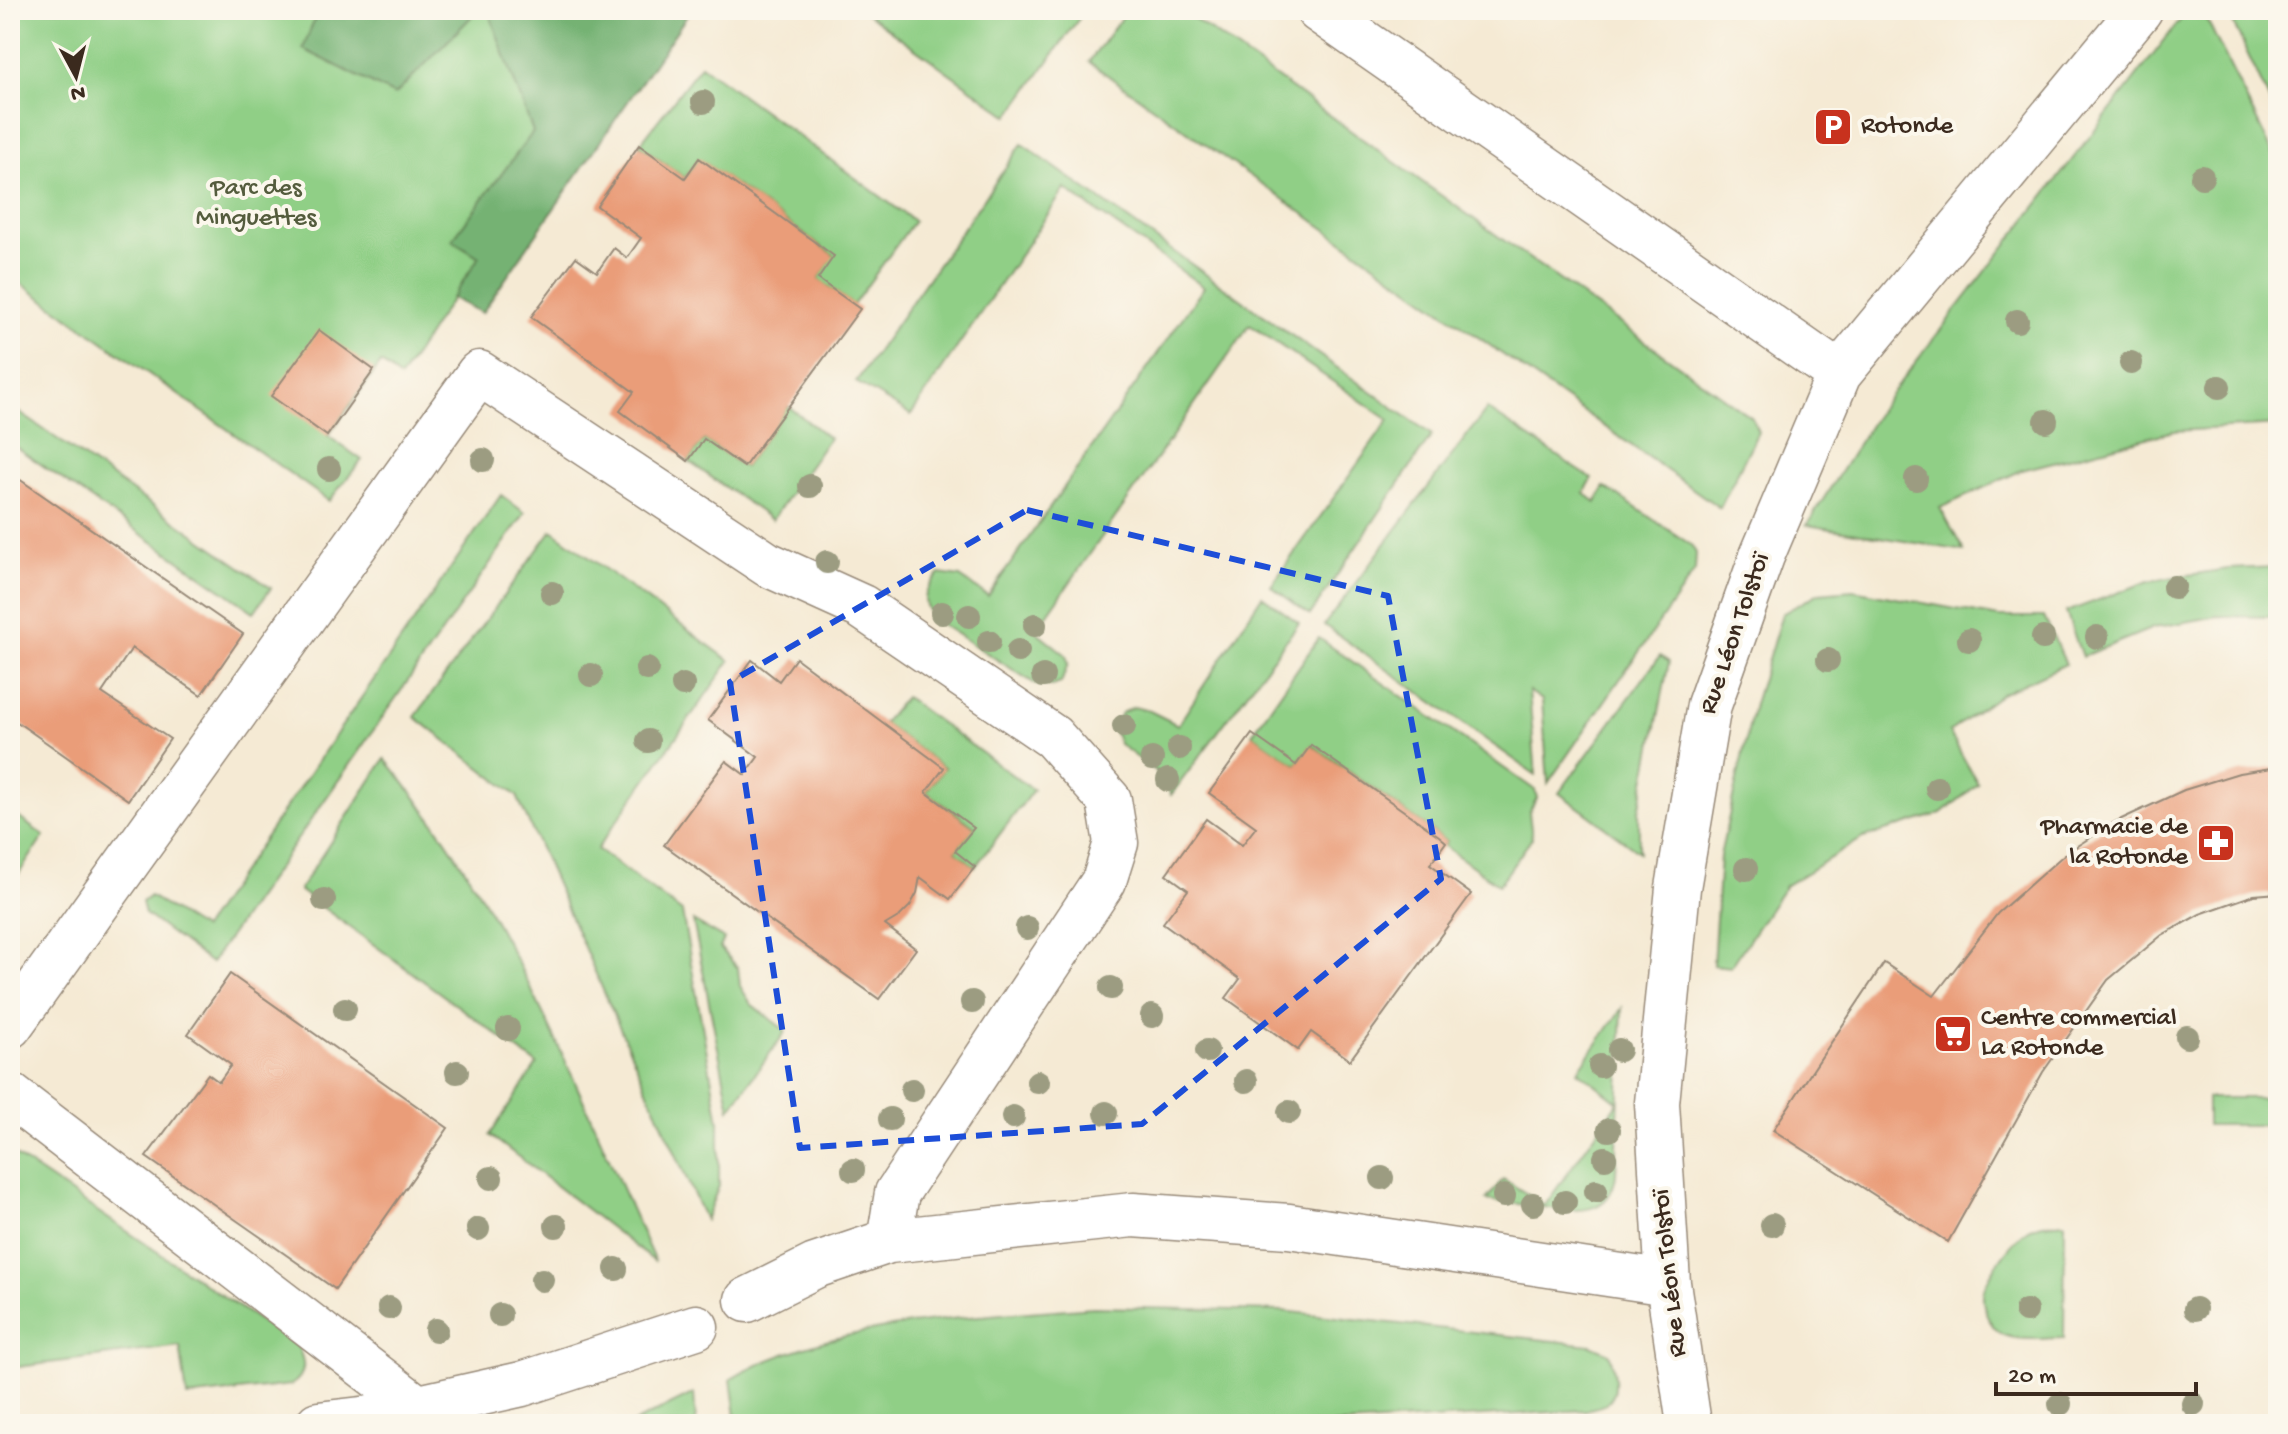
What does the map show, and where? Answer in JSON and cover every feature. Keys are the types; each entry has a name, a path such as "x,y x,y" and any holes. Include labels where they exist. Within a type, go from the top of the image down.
{"street":[{"path":"1318,10 1839,374"},
{"name":"Rue Léon Tolstoï","path":"1689,1424 1668,1283 1657,1103 1678,888 1709,705 1762,556 1839,374 2140,10"},
{"path":"10,1026 479,373 767,564 862,607 998,697 1053,737 1109,800 1116,843 1104,881 897,1193 889,1241"},
{"path":"10,1095 417,1407"},
{"path":"747,1300 815,1266 889,1241 1133,1215 1289,1226 1668,1283"},
{"path":"318,1424 370,1418 522,1384 696,1327"}],"highlighted area":[{"path":"1027,510 1388,596 1441,879 1142,1124 800,1148 730,682"}],"green space":[{"name":"Parc des Minguettes","path":"10,10 638,10 465,247 479,257 400,378 381,363 328,436 362,460 329,501 10,276"},
{"path":"318,10 478,10 395,95 303,49"},
{"path":"488,10 691,10 482,313 452,298 479,257 452,240 533,132"},
{"path":"862,10 1085,10 1009,116"},
{"path":"1127,10 1182,10 1752,418 1758,432 1720,508 1089,62"},
{"path":"2188,10 2202,10 2278,163 2278,425 2174,431 2022,470 1940,508 1964,551 1807,525 1884,403"},
{"path":"2227,10 2278,10 2278,119"},
{"path":"701,65 914,221 853,305 818,279 833,255 699,159 685,178 639,145"},
{"path":"1022,144 1432,435 1310,615 1271,586 1389,420 1250,325 1036,631 1066,655 1068,664 1061,683 1037,685 931,615 925,597 940,574 960,577 988,596 1204,287 1065,189 911,415 856,382"},
{"path":"10,406 271,588 254,612 10,443"},
{"path":"788,406 829,438 772,520 688,461 704,439 744,467"},
{"path":"1487,409 1592,479 1584,493 1596,502 1605,487 1691,545 1696,553 1695,571 1548,783 1542,700 1529,691 1536,775 1324,625"},
{"path":"501,495 525,513 211,963 145,914 142,902 150,896 202,929"},
{"path":"552,530 730,661 597,849 682,912 719,1121 719,1186 705,1220 517,796 415,717"},
{"path":"2278,567 2278,617 2218,616 2153,628 2082,657 2066,612 2149,581 2228,569"},
{"path":"1853,590 1999,617 2044,617 2066,664 2001,694 1949,732 1978,784 1942,813 1863,838 1785,886 1731,967 1713,965 1720,856 1754,704 1782,614 1819,593"},
{"path":"1262,596 1299,623 1171,795 1157,772 1119,744 1113,727 1121,713 1134,707 1178,725"},
{"path":"1319,638 1535,790 1537,798 1529,812 1532,838 1499,885 1444,846 1446,842 1439,836 1312,745 1296,765 1252,734"},
{"path":"1660,656 1669,662 1639,811 1639,852 1559,793"},
{"path":"905,697 1033,790 975,867 955,851 974,827 926,792 944,768 883,723"},
{"path":"385,759 429,815 504,937 568,1066 655,1262 490,1135 537,1064 299,890"},
{"path":"10,811 44,836 10,887"},
{"path":"693,921 724,939 720,948 738,968 740,986 751,1004 786,1031 730,1109"},
{"path":"1622,1008 1616,1175 1606,1199 1589,1209 1578,1210 1486,1200 1503,1179 1545,1205 1618,1102 1578,1071"},
{"path":"2207,1098 2278,1098 2278,1125 2207,1125"},
{"path":"10,1152 298,1347 303,1363 300,1377 291,1385 187,1397 180,1346 10,1368"},
{"path":"2065,1222 2064,1338 2024,1339 2002,1334 1990,1320 1983,1301 1984,1289 1991,1274 2009,1248 2028,1229 2041,1224"},
{"path":"1094,1307 1282,1311 1591,1345 1609,1353 1615,1387 1606,1404 1586,1410 1345,1424 737,1424 731,1379 770,1360 813,1345 859,1333 956,1318"},
{"path":"694,1393 696,1424 632,1424"}],"building":[{"path":"639,145 685,178 699,158 834,256 818,279 860,309 744,467 704,439 688,461 620,411 634,392 531,317 576,257 597,272 614,248 627,258 641,238 597,206"},
{"path":"319,330 374,370 327,436 271,396"},
{"path":"19,479 243,634 201,695 132,648 102,693 170,739 128,800 10,717 10,493"},
{"path":"796,658 944,768 926,792 974,828 955,851 975,867 950,899 920,877 910,906 885,925 916,949 879,999 664,845 726,761 745,775 758,757 708,720 752,660 779,681"},
{"path":"1252,734 1296,765 1311,745 1439,836 1446,842 1430,864 1471,894 1350,1060 1311,1032 1298,1050 1226,998 1240,979 1163,923 1188,890 1166,874 1206,819 1242,845 1256,827 1209,793"},
{"name":"Centre commercial La Rotonde","path":"2278,767 2278,893 2254,895 2200,914 2162,935 2108,980 2043,1072 1948,1242 1773,1130 1884,963 1934,996 1998,913 2066,853 2115,822 2184,790 2239,773"},
{"path":"230,974 448,1128 335,1289 146,1157 208,1074 219,1082 231,1065 188,1034"}],"place":[{"name":"Rotonde","path":"1833,127"},
{"name":"Pharmacie de la Rotonde","path":"2216,843"},
{"name":"Centre commercial La Rotonde","path":"1953,1034"}]}
